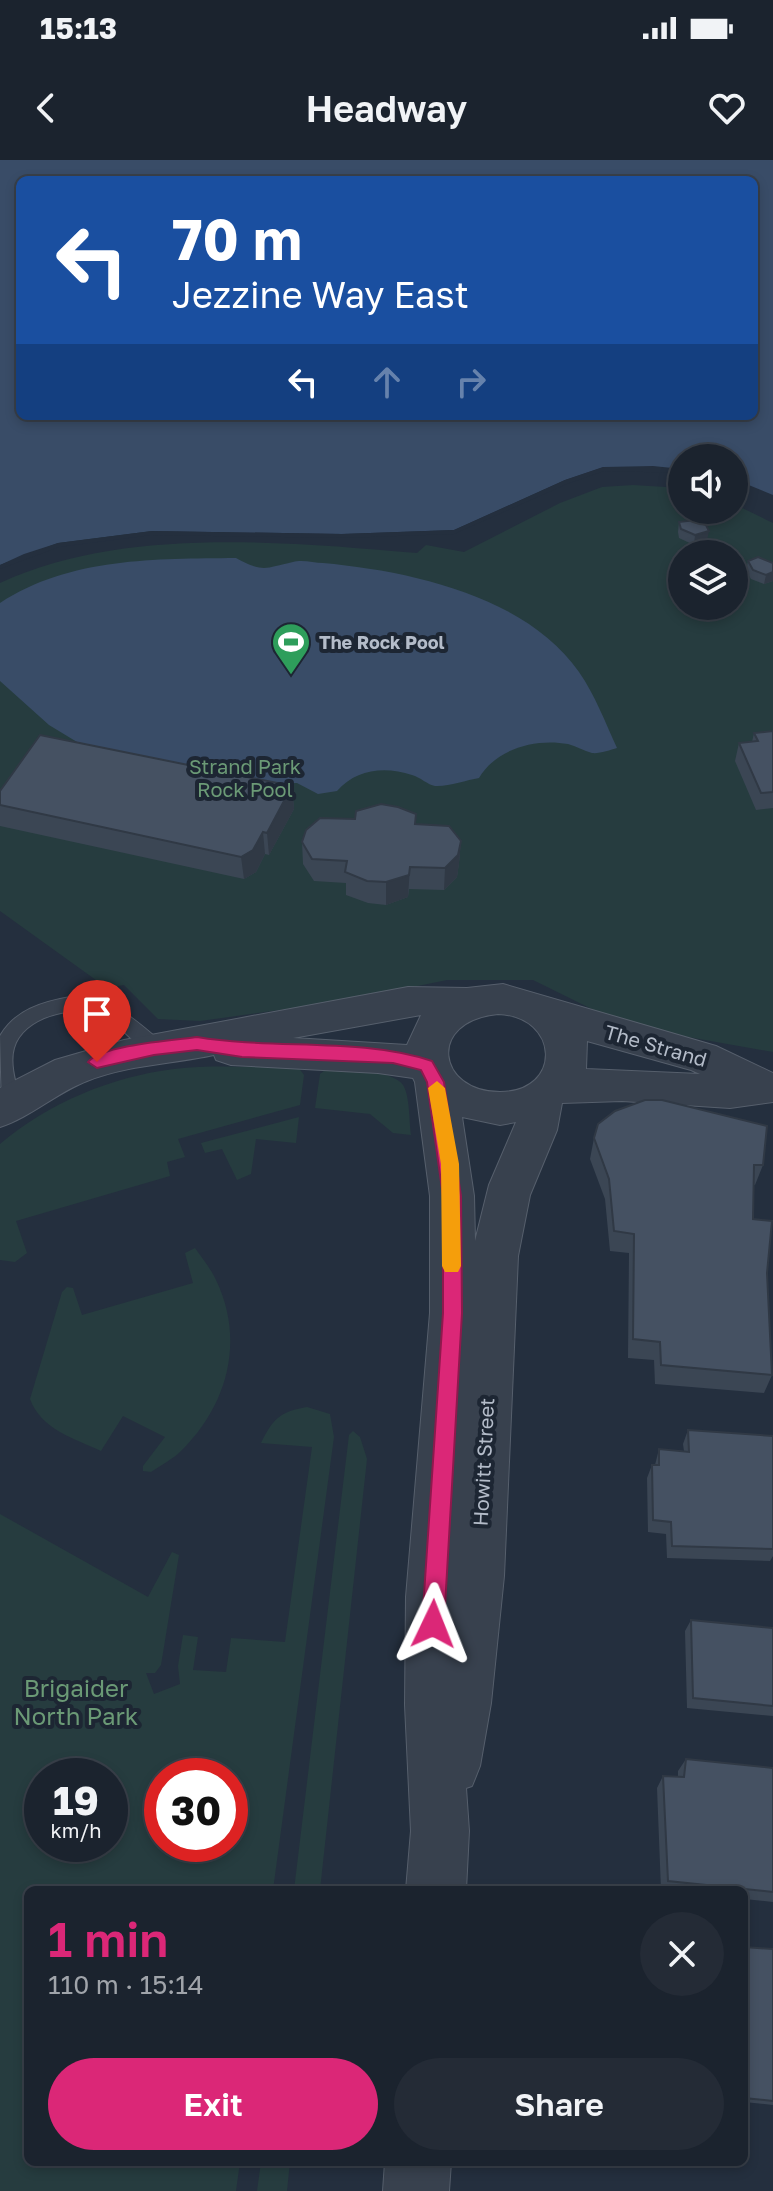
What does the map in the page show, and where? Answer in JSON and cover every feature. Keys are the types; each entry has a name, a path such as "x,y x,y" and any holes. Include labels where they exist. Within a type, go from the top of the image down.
{"street":[{"path":"5,1106 78,1067 154,1048 197,1044 286,1023 426,1000 464,1004 505,999 525,1004 556,1025 565,1039 568,1055 565,1070 549,1092 504,1108 485,1107 457,1098 431,1073 393,1057 242,1051 197,1044"},
{"path":"431,1073 425,1047 431,1029 445,1014 464,1004"},
{"name":"The Strand","path":"542,1013 701,1057 769,1089"},
{"name":"Howitt Street","path":"431,1073 452,1196 453,1313 433,1597 433,1705 440,1831 436,1886"},
{"name":"The Strand","path":"549,1092 633,1086 730,1092 769,1089"},
{"name":"Howitt Street","path":"440,1831 464,1708 476,1599 495,1256 502,1213 515,1174 541,1121 549,1092"},
{"path":"416,2191 418,2166"}],"lane":[{"path":"5,1106 3,1050 12,1030 36,1014 75,1002 98,1007 116,1014 154,1048"}],"green space":[{"name":"Strand Park Rock Pool","path":"602,487 668,487 668,524 748,524 748,511 773,523 773,1052 643,1029 606,1016 533,980 447,980 339,1002 200,1021 158,1019 124,985 107,988 0,911 0,583 48,565 98,553 205,542 313,545 417,553 426,545 464,552 560,503"},
{"path":"204,1067 298,1067 304,1075 300,1105 178,1139 185,1157 167,1162 170,1176 16,1221 27,1253 15,1262 0,1260 0,1144 39,1116 104,1085 150,1073"},
{"path":"329,1067 369,1071 398,1080 407,1095 411,1135 393,1133 370,1114 315,1108 320,1074"},
{"path":"299,1117 296,1143 256,1139 251,1174 237,1180 222,1149 205,1153 201,1143"},
{"path":"195,1248 214,1276 225,1303 230,1348 227,1371 210,1413 197,1433 178,1454 151,1472 143,1471 143,1466 165,1437 123,1416 101,1451 50,1425 30,1399 62,1292 67,1287 73,1288 82,1315 193,1283 185,1253"},
{"name":"Brigaider North Park","path":"307,1407 330,1414 334,1437 274,1886 24,1886 24,2166 239,2166 236,2191 0,2191 0,1514 148,1597 172,1552 179,1555 161,1665 155,1673 146,1673 154,1694 180,1684 178,1666 183,1635 198,1637 193,1670 226,1672 231,1638 285,1642 312,1447 261,1443 278,1418"},
{"path":"353,1431 360,1437 367,1459 320,1886 294,1886 349,1435"},
{"path":"260,2166 290,2166 287,2191 257,2191"}],"water":[{"path":"0,160 773,160 773,495 748,485 748,444 668,444 668,469 603,467 565,480 454,530 342,534 152,531 58,543 0,565"},
{"name":"The Rock Pool","path":"236,558 259,567 304,561 392,573 464,592 498,606 529,624 556,646 579,672 617,748 595,753 568,744 530,744 495,760 479,778 435,786 412,775 381,770 353,778 337,791 318,794 297,783 265,784 77,742 49,725 0,681 0,603 27,588 84,569 114,564"}],"pier":[{"path":"653,466 668,468 668,473 604,471 454,534 342,538 152,535 59,547 0,569 0,565 24,554 58,543 152,531 342,534 454,530 565,480 604,467"}],"building":[{"path":"680,524 704,524 709,531 695,535 681,529"},
{"path":"758,557 773,563 773,572 766,575 753,570 748,561"},
{"path":"773,731 773,792 761,793 739,743 758,741 754,733"},
{"path":"40,735 292,786 267,833 263,832 253,850 241,857 0,805 0,791"},
{"path":"381,804 416,814 415,824 449,826 461,841 458,855 445,868 410,867 409,875 386,882 367,881 345,872 347,861 312,859 302,842 306,830 320,818 355,819 356,811"},
{"path":"645,1100 662,1100 767,1126 763,1165 754,1165 753,1219 772,1221 767,1273 772,1375 661,1365 660,1342 633,1339 634,1234 614,1231 609,1179 594,1138 598,1124 615,1111"},
{"path":"688,1430 773,1436 773,1549 672,1546 671,1522 653,1520 652,1465 659,1465 659,1449 689,1452"},
{"path":"691,1620 773,1628 773,1706 693,1698"},
{"path":"686,1759 773,1768 773,1892 748,1889 748,1886 668,1881 663,1776 684,1777"},
{"path":"748,1947 773,1949 773,2101 748,2098"}],"slow traffic":[{"path":"437,1088 450,1164 452,1266"}],"place":[{"name":"The Rock Pool","path":"291,676"}],"route":[{"path":"97,1062 154,1048 197,1044 275,1053 355,1053 426,1065 436,1082 450,1164 452,1196 453,1313 433,1624"}]}
